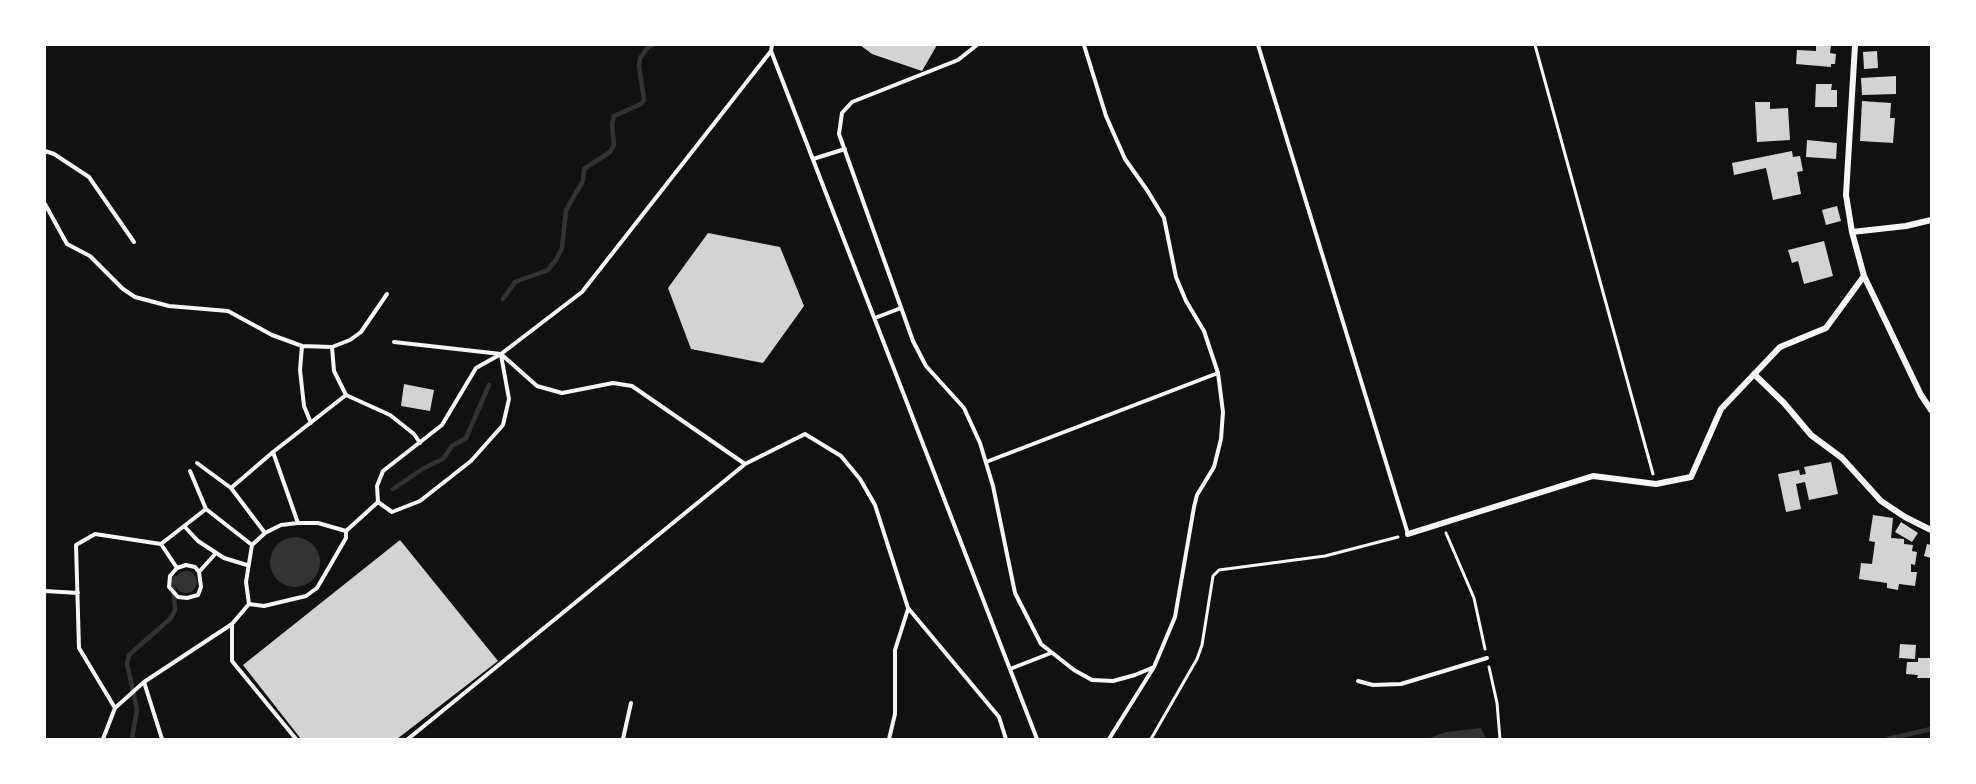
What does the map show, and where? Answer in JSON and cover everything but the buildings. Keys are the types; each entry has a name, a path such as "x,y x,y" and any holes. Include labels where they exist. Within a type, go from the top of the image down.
{"street":[{"path":"1855,45 1846,195 1852,232 1864,276 1921,395 1931,410"},
{"path":"1852,232 1906,226 1931,220"},
{"path":"1408,534 1593,476 1656,484 1691,477 1721,409 1780,348 1826,328 1864,276"},
{"path":"1754,374 1784,403 1811,435 1842,458 1881,501 1931,530"}],"lane":[{"path":"501,354 509,399 502,425 471,461 420,501 392,512 378,502 376,486 383,471 442,425 476,368 501,354 582,291 771,51 772,45"},
{"path":"977,45 958,60 852,102 842,113 839,134 914,341 927,366 964,408 980,443 993,486 1015,592 1041,644 1074,670 1092,680 1113,681 1154,667"},
{"path":"1084,45 1106,116 1125,159 1164,218 1176,277 1185,301 1204,331 1218,373 1223,412 1221,439 1214,467 1197,495 1175,617 1154,667 1109,739"},
{"path":"1258,45 1408,534"},
{"path":"771,51 1037,739"},
{"path":"813,159 845,149"},
{"path":"45,152 54,154 89,177 134,242"},
{"path":"45,204 67,244 90,256 123,289 135,297 169,306 228,311 272,335 302,346 332,347 350,340 361,332 387,294"},
{"path":"875,318 902,308"},
{"path":"394,342 501,354 537,386 562,393 613,383 632,386 745,464"},
{"path":"302,346 300,370 304,406 311,423"},
{"path":"332,347 334,371 346,395 390,415 414,434 420,443"},
{"path":"986,462 1218,373"},
{"path":"231,488 346,395"},
{"path":"408,739 745,464 805,434 841,456 860,479 875,505 908,608 999,717 1006,739"},
{"path":"273,452 298,523"},
{"path":"197,463 231,488 265,533"},
{"path":"190,471 206,509 252,545"},
{"path":"249,604 264,606 306,596 317,588 346,538 346,531 378,502"},
{"path":"161,544 206,509"},
{"path":"103,739 115,708 144,682 232,624 249,604 246,582 247,565 252,545 265,533 281,525 298,523 318,523 346,531"},
{"path":"184,526 198,541 224,558 247,565"},
{"path":"115,708 79,648 76,545 95,534 141,542 149,540 161,544 177,568"},
{"path":"199,572 216,553"},
{"path":"186,565 195,567 199,572 201,587 198,595 187,598 178,597 169,587 170,576 177,568 186,565"},
{"path":"45,591 78,593"},
{"path":"889,739 895,714 895,650 908,608"},
{"path":"232,624 232,661 296,739"},
{"path":"1010,669 1052,652"},
{"path":"1358,681 1373,685 1401,684 1487,658"},
{"path":"144,682 162,739"},
{"path":"623,739 631,704"}],"path":[{"path":"1535,45 1656,484"},
{"path":"1442,524 1474,598 1497,703 1500,739"},
{"path":"1151,739 1197,658 1202,645 1213,576 1219,570 1324,556 1408,534"}],"shaded area":[{"path":"295,537 304,539 315,548 320,562 318,571 309,582 295,587 286,585 275,576 270,562 272,553 281,542"},
{"path":"186,571 194,574 197,582 194,590 186,593 178,590 175,582 178,574"},
{"path":"1481,728 1486,739 1427,739 1446,732"}],"waterway":[{"path":"503,299 515,282 548,270 556,260 562,248 566,210 583,181 584,169 610,152 614,145 612,124 614,116 641,104 644,100 640,58 648,47 653,45"},
{"path":"393,489 424,468 443,459 452,446 466,438 489,385"},
{"path":"132,739 137,709 127,664 129,655 171,618 175,610 173,582 175,578"},
{"path":"1888,739 1931,729"}]}
